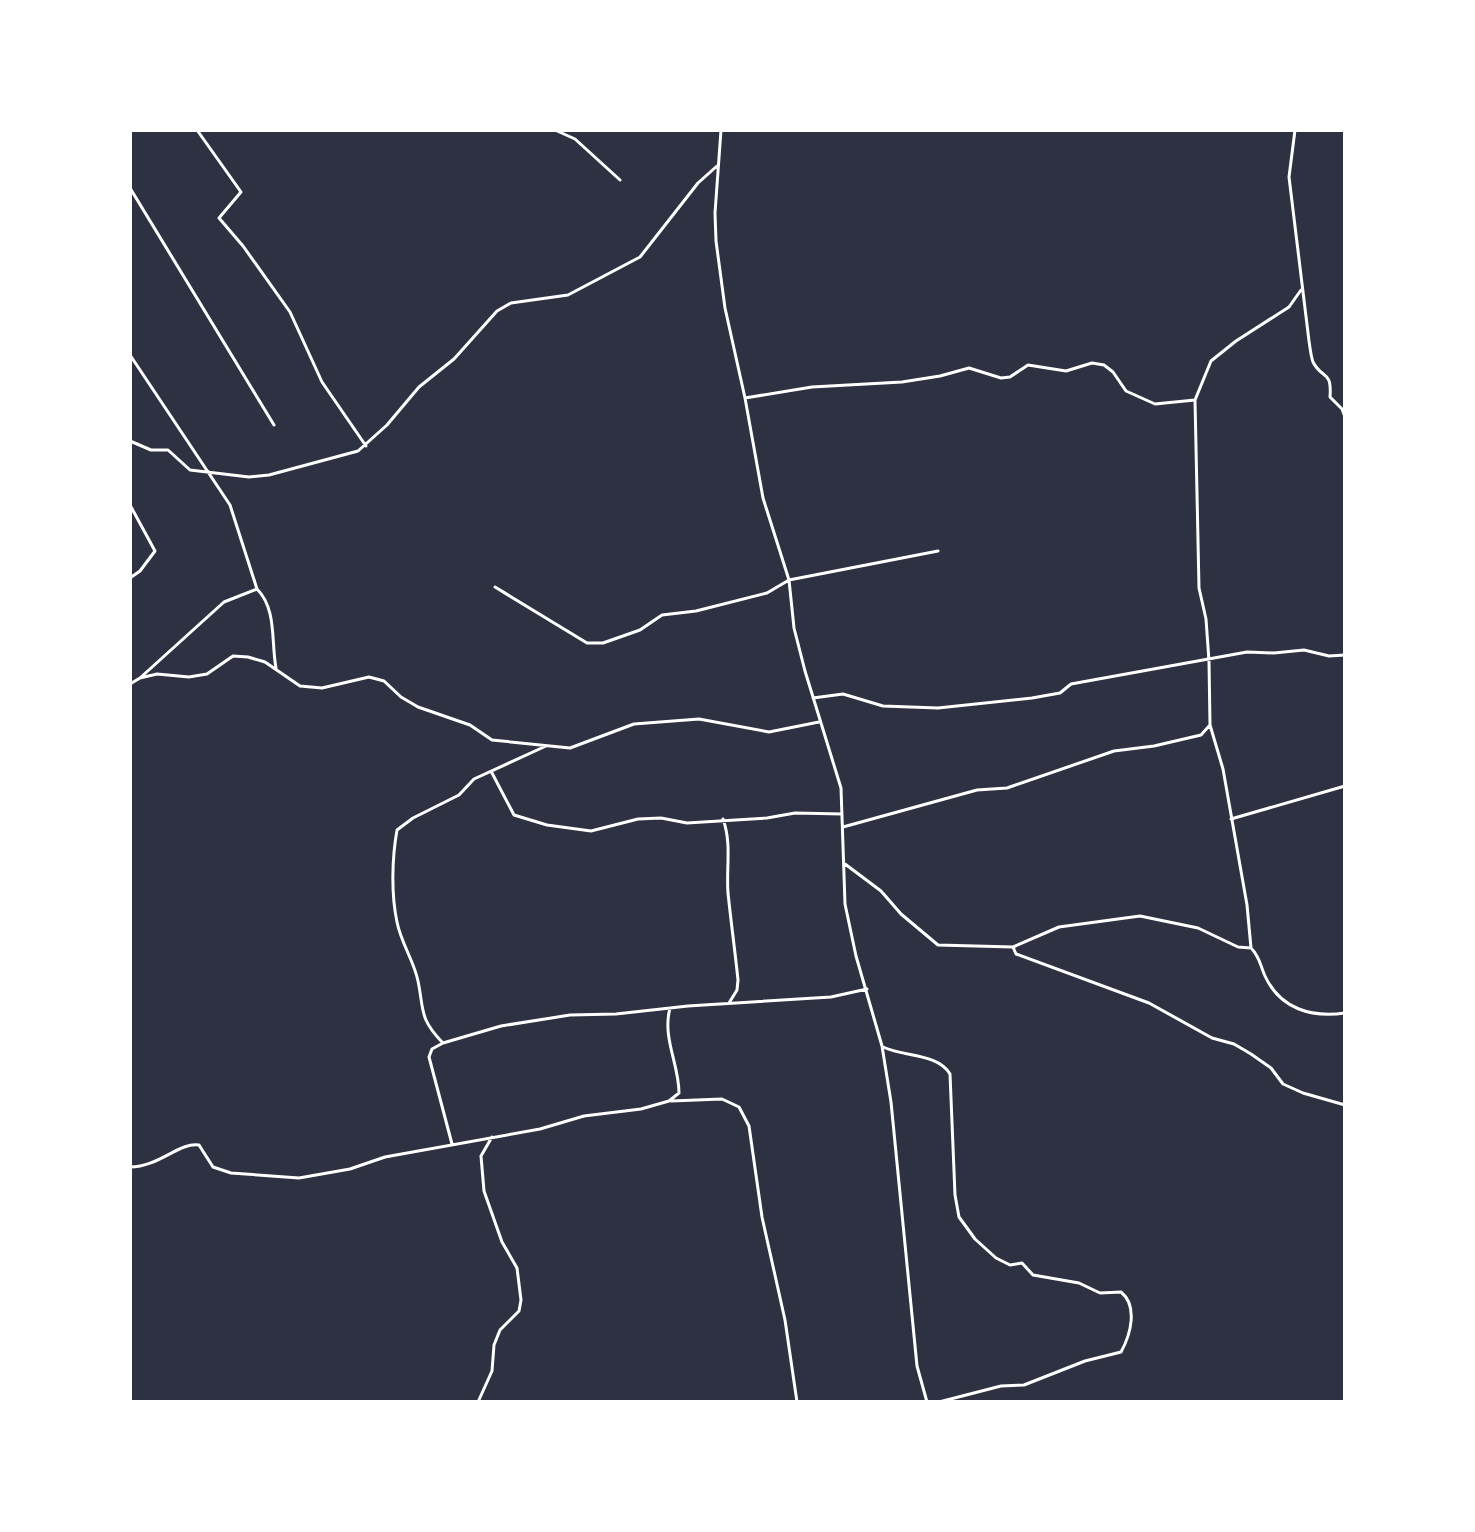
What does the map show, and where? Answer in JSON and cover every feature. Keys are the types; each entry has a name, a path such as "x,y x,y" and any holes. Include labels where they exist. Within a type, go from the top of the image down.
{"street":[{"path":"197,130 241,192 219,218 290,312 322,382 366,446"},
{"path":"555,130 575,139 620,180"},
{"path":"721,130 715,213 725,308 763,498 789,580 794,628 819,722 841,788 845,904 856,956 882,1046 891,1102 917,1366 927,1402"},
{"path":"1118,130 1138,130"},
{"path":"1295,130 1289,177 1301,290 1314,363 1331,383 1330,397 1345,417"},
{"path":"130,441 151,450 168,450 190,470 249,477 269,475 358,451 387,425 419,387 454,359 497,311 511,303 568,295 640,257 698,183 717,166"},
{"path":"130,188 274,425"},
{"path":"1301,290 1289,307 1211,361 1195,400 1199,588 1206,619 1210,725 1223,769 1247,905 1251,948 1259,957 1266,978 1281,1000 1292,1009 1331,1015 1345,1013"},
{"path":"130,355 230,505 257,589 266,598 272,623 276,669"},
{"path":"745,398 812,387 902,382 969,368 1001,378 1010,377 1028,365 1066,371 1092,363 1104,365 1113,372 1126,391 1155,404 1195,400"},
{"path":"130,505 155,551 140,571 130,578"},
{"path":"495,587 587,643 603,643 640,630 662,615 696,611 767,593 789,580 938,551"},
{"path":"130,684 224,602 257,589"},
{"path":"813,698 843,694 883,706 938,708 1060,693 1071,684 1247,652 1304,650 1329,656 1345,655"},
{"path":"140,678 157,674 189,677 207,674 233,656 265,662 289,681 311,687 322,688 369,677 384,681 418,707 470,725 492,740 570,748 634,724 699,719 769,732 819,722"},
{"path":"843,827 977,790 1007,788 1114,751 1201,735 1210,725"},
{"path":"443,1043 428,1028 420,1002 418,980 397,922 394,850 397,830 413,818 459,795 474,779 546,746"},
{"path":"492,771 514,815 547,825 591,831 650,818 687,823 795,813 842,814"},
{"path":"1231,819 1345,786"},
{"path":"723,819 729,851 728,893 738,980 737,990 728,1003"},
{"path":"845,863 881,891 901,914 938,945 1013,947 1059,927 1140,916 1198,928 1238,947 1251,948"},
{"path":"1013,947 1016,954 1149,1003 1212,1038 1234,1044 1251,1054 1271,1068 1283,1084 1345,1105"},
{"path":"452,1144 429,1057 432,1049 443,1043 501,1026 570,1015 831,997 867,989"},
{"path":"669,1101 679,1093 666,1022 670,1008"},
{"path":"882,1046 894,1053 934,1061 945,1066 950,1074 957,1206 959,1217 975,1239 996,1258 1010,1265 1022,1263 1033,1275 1079,1283 1100,1293 1121,1292 1131,1307 1130,1329 1121,1352 1085,1361 1024,1385 1001,1386 939,1402"},
{"path":"130,1167 146,1167 189,1144 199,1145 213,1167 231,1173 299,1178 350,1169 385,1157 540,1129 584,1116 641,1109 669,1101 722,1099 739,1107 749,1126 754,1146 762,1217 785,1320 797,1402"},
{"path":"478,1402 492,1371 494,1345 500,1330 519,1311 521,1300 517,1268 502,1242 484,1191 481,1156 492,1137"}]}
